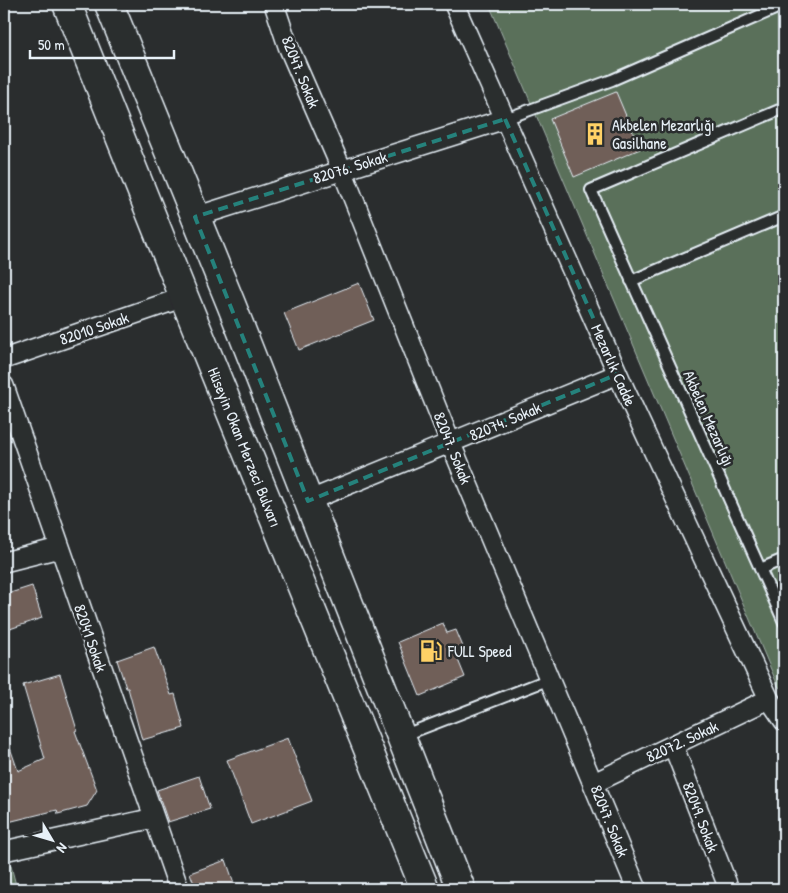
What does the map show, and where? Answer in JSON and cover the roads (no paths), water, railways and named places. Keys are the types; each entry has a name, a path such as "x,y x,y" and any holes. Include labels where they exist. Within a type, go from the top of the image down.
{"main road":[{"name":"Hüseyin Okan Merzeci Bulvarı","path":"68,4 184,298 424,889"},
{"path":"109,4 196,217 461,889"}],"street":[{"name":"82047. Sokak","path":"274,4 288,46 342,170 450,444 638,889"},
{"name":"Mezarlık Cadde","path":"454,4 618,374 770,699 784,721"},
{"name":"82076. Sokak","path":"196,217 505,119"},
{"name":"82010 Sokak","path":"4,359 184,298"},
{"name":"82074. Sokak","path":"308,501 618,374"},
{"name":"82041 Sokak","path":"4,386 179,889"},
{"path":"4,562 59,548"},
{"name":"82072. Sokak","path":"594,783 770,699"},
{"name":"82049. Sokak","path":"672,745 729,889"},
{"path":"4,850 154,818"}],"lane":[{"path":"505,119 612,80 784,5"},
{"name":"Akbelen Mezarlığı","path":"784,108 590,190 784,622"},
{"path":"631,281 784,216"},
{"path":"760,568 784,559"},
{"path":"402,737 550,679"}],"place":[{"name":"Akbelen Mezarlığı Gasilhane","path":"595,134"},
{"name":"FULL Speed","path":"431,651"}]}
